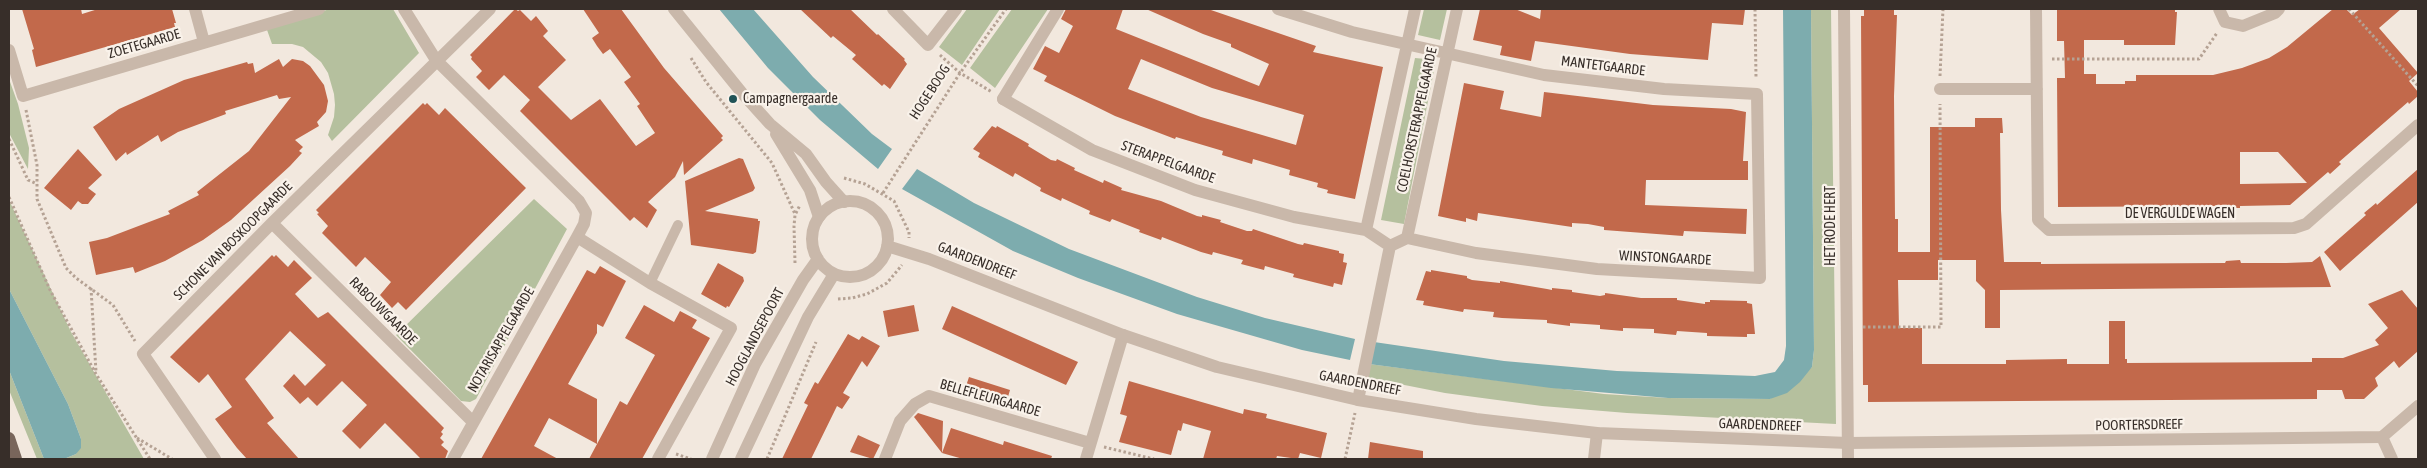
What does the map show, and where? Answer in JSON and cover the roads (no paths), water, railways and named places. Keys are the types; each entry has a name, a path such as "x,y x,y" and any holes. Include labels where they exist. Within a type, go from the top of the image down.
{"main road":[{"path":"9,438 16,459"}],"street":[{"path":"196,9 204,42"},
{"name":"ZOETEGAARDE","path":"9,50 23,96 319,9"},
{"path":"404,9 436,60"},
{"name":"SCHONE VAN BOSKOOPGAARDE","path":"215,459 143,354 272,223 490,9"},
{"path":"674,9 770,124 810,190 819,218"},
{"name":"HOGE BOOG","path":"893,9 928,45 956,9"},
{"name":"STERAPPELGAARDE","path":"1058,9 1004,99 1092,150 1195,190 1294,218 1366,230 1390,246"},
{"name":"MANTETGAARDE","path":"1278,9 1352,32 1544,74 1664,89 1757,94"},
{"name":"COELHORSTERAPPELGAARDE","path":"1366,230 1415,9"},
{"name":"COELHORSTERAPPELGAARDE","path":"1408,238 1457,9"},
{"name":"HET RODE HERT","path":"1844,9 1848,459"},
{"name":"DE VERGULDE WAGEN","path":"2036,9 2038,220 2049,230 2294,228 2306,224 2418,125"},
{"path":"2219,9 2225,22 2243,26 2279,9"},
{"name":"NOTARISAPPELGAARDE","path":"436,60 579,201 586,213 584,224 577,237 472,421 453,459"},
{"path":"1940,89 2037,89"},
{"name":"WINSTONGAARDE","path":"1408,238 1476,254 1597,269 1760,278 1757,94"},
{"path":"770,124 806,154 826,182 844,202"},
{"path":"844,202 861,203 879,215 886,228 887,246 881,260 865,274 846,277 834,274 818,259 812,239 819,218 831,207 844,202"},
{"name":"RABOUWGAARDE","path":"272,223 472,421"},
{"path":"577,237 650,282 731,328 658,459"},
{"path":"1358,400 1390,246 1408,238"},
{"name":"GAARDENDREEF","path":"887,246 929,259 1123,335 1217,367 1358,400 1476,419 1597,433 1848,443"},
{"name":"HOOGLANDSEPOORT","path":"712,459 754,364 803,280 818,259"},
{"path":"741,459 808,317 834,274"},
{"path":"1086,459 1123,335"},
{"name":"BELLEFLEURGAARDE","path":"885,459 900,421 915,404 929,396 1090,443"},
{"path":"2392,459 2382,437 2418,406"},
{"path":"1594,459 1597,433"},
{"name":"POORTERSDREEF","path":"1848,443 2382,437"}],"lane":[{"path":"650,282 678,225"}],"water":[{"path":"719,9 753,9 813,77 872,134 892,149 878,169 820,120 768,68"},
{"path":"1783,9 1811,9 1814,350 1812,367 1800,382 1787,393 1770,399 1668,398 1551,388 1369,364 1374,342 1504,361 1617,371 1755,376 1775,372 1784,360 1786,346"},
{"path":"917,169 974,203 1069,249 1197,297 1265,318 1355,339 1350,360 1302,350 1177,314 1078,278 1013,251 902,189"},
{"path":"9,289 68,404 81,439 81,448 76,454 64,459 44,459 9,370"}],"place":[{"name":"Campagnergaarde","path":"733,99"}]}
